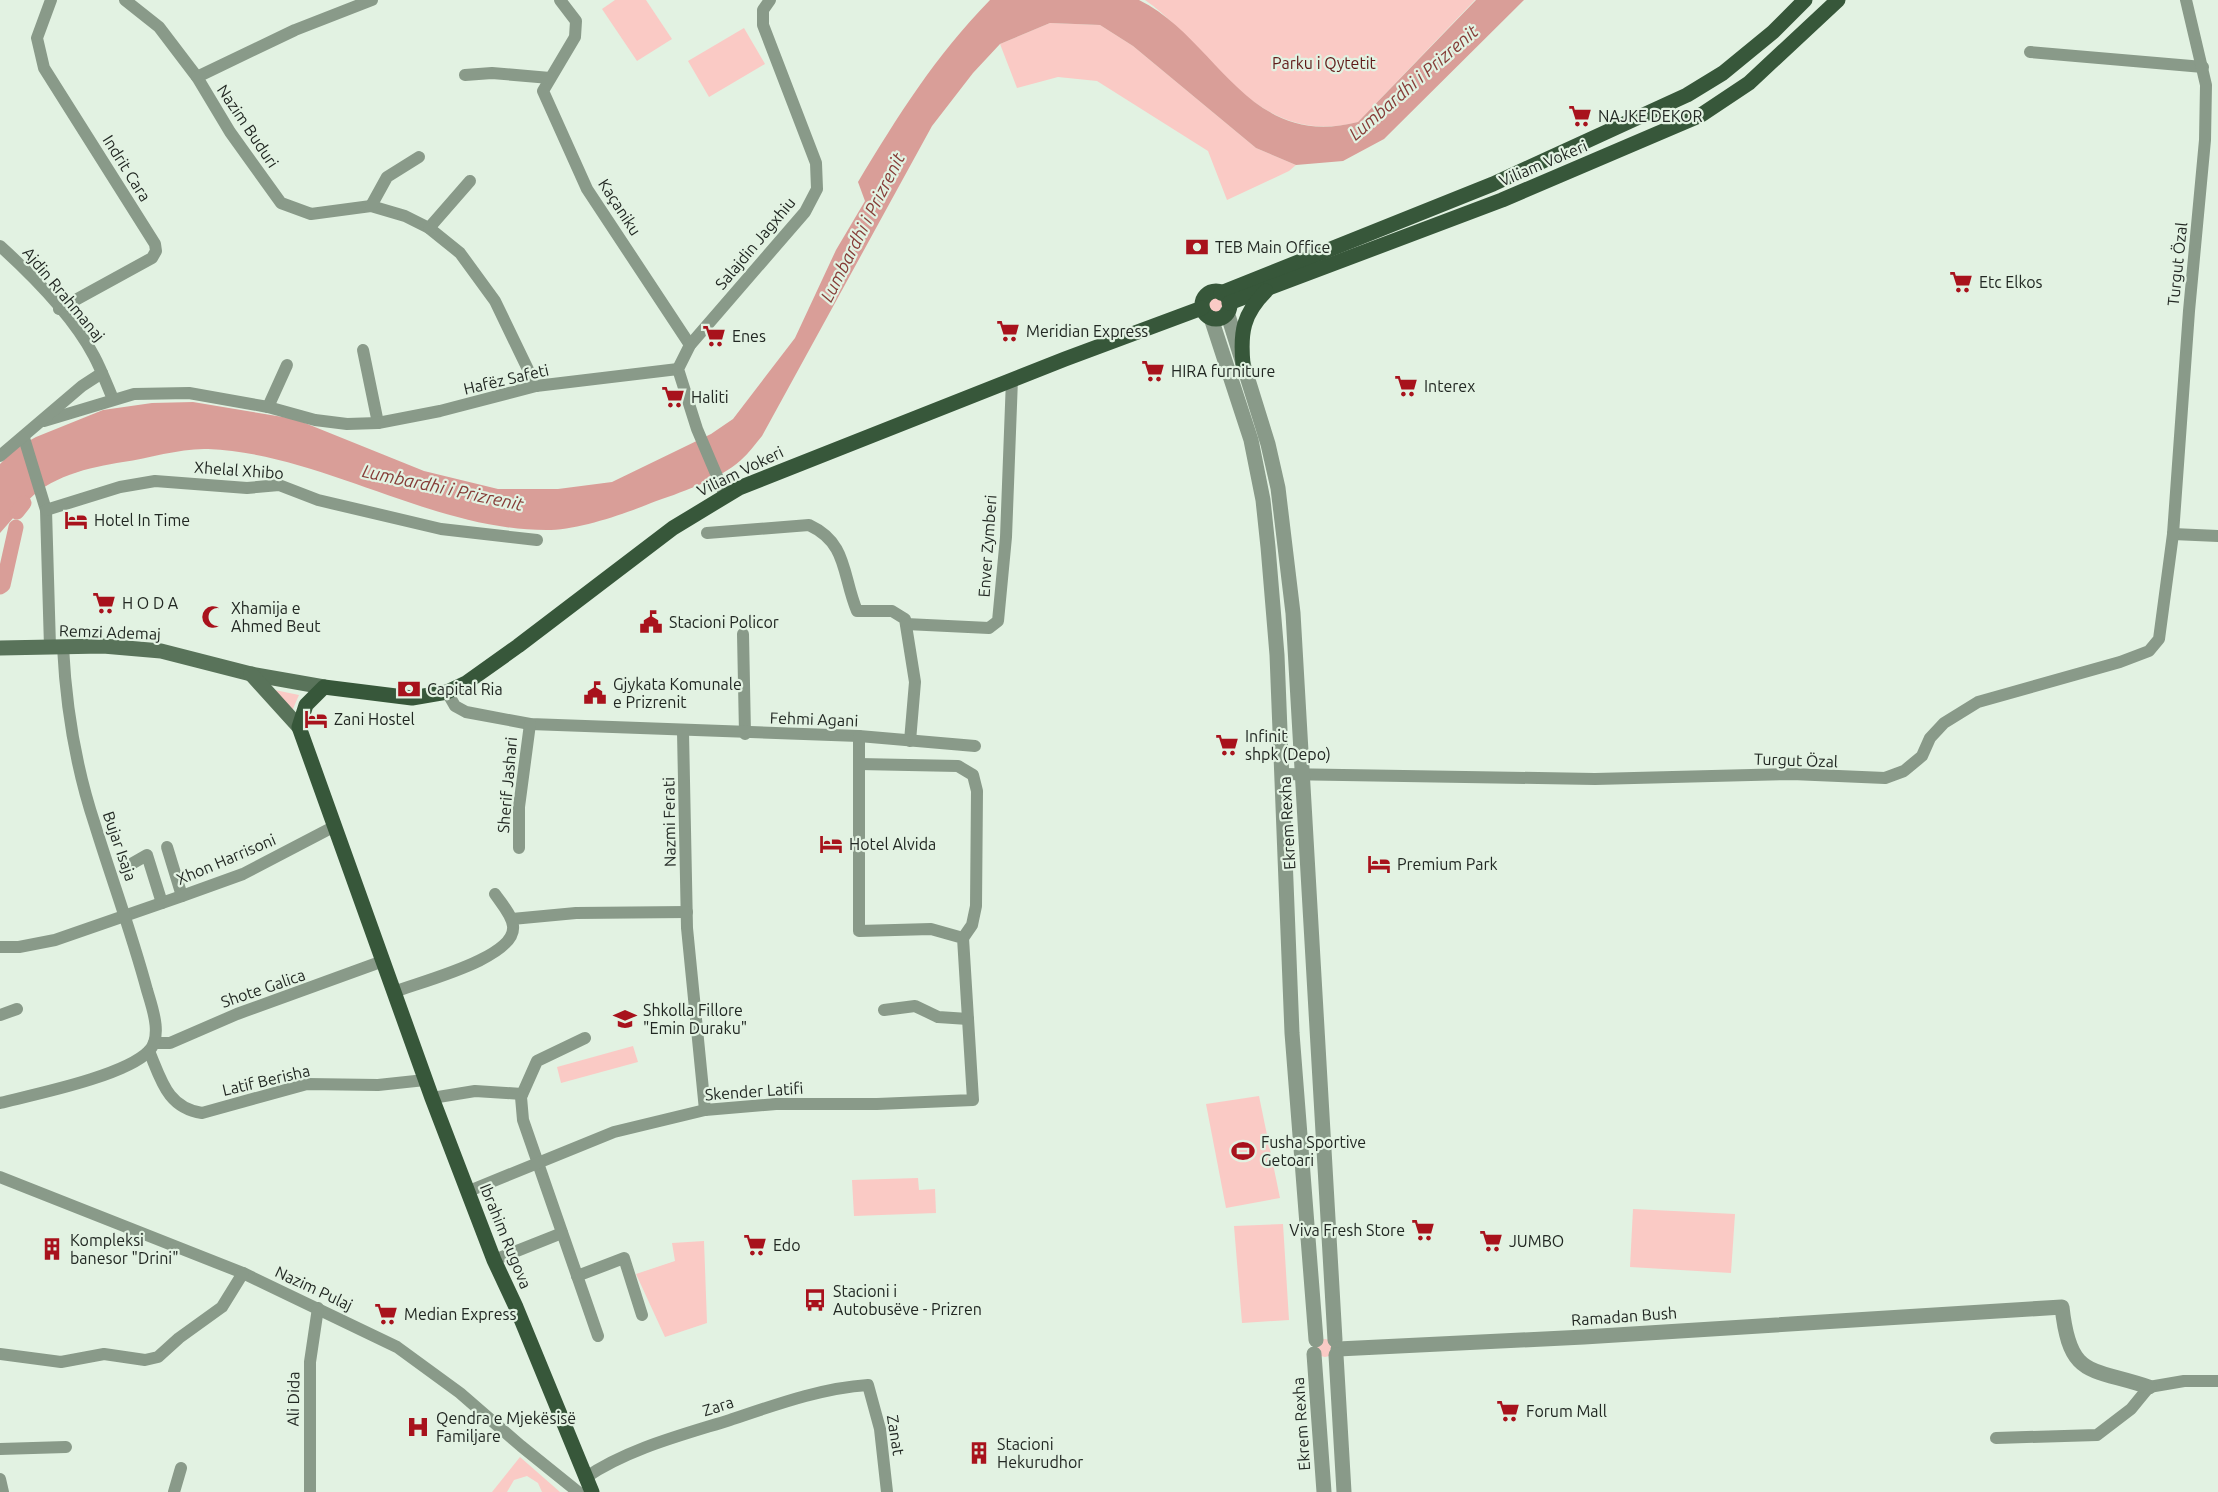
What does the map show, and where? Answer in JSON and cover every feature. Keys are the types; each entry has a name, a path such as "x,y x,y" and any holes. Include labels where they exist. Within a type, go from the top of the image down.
{"main road":[{"name":"Viliam Vokeri","path":"251,674 324,687 412,698 447,692 466,683 518,646 722,489 774,472 1012,379 1206,313 1220,318 1226,303 1678,99 1723,73 1773,32 1805,0"},
{"name":"Viliam Vokeri","path":"1226,303 1502,200 1701,115 1749,83 1838,0"},
{"path":"1244,364 1241,340 1245,317 1268,289"},
{"path":"1206,313 1205,296 1213,292 1226,303"},
{"name":"Remzi Ademaj","path":"0,648 57,647 161,651 251,674"},
{"name":"Ibrahim Rugova","path":"251,674 299,727 425,1080 585,1487"},
{"path":"299,727 306,705 324,687"}],"street":[{"name":"Indrit Cara","path":"51,0 37,38 44,68 155,244 156,251 152,258 59,309"},
{"name":"Nazim Buduri","path":"125,0 159,27 197,77 230,132 281,203 311,214 371,206 405,216 429,228 460,253 495,301 536,386"},
{"path":"197,77 295,30 355,4 372,0"},
{"name":"Kaçaniku","path":"560,0 576,21 575,37 543,91 587,189 690,345"},
{"name":"Salajdin Jagxhiu","path":"678,369 690,345 805,212 817,189 816,163 763,25 764,10 770,0"},
{"name":"Turgut Özal","path":"1282,774 1595,779 1792,774 1885,778 1904,771 1922,756 1930,738 1944,723 1978,702 2120,662 2149,651 2159,639 2173,534 2188,311 2202,191 2206,129 2203,67 2186,0"},
{"path":"2030,52 2203,67"},
{"path":"465,75 492,73 550,78"},
{"path":"371,206 387,177 419,157"},
{"path":"429,228 470,181"},
{"name":"Ajdin Rrahmanaj","path":"0,246 20,264 83,338 113,399"},
{"name":"Ekrem Rexha","path":"1226,303 1268,444 1283,523 1293,613 1344,1492"},
{"name":"Ekrem Rexha","path":"1206,313 1251,440 1263,500 1273,596 1292,1033 1324,1492"},
{"path":"363,350 378,423"},
{"path":"268,407 287,365"},
{"path":"678,369 697,429 722,489"},
{"name":"Hafëz Safeti","path":"44,421 134,394 189,393 268,407 315,420 347,424 378,423 440,411 536,386 678,369"},
{"path":"0,456 26,443 44,421 75,392 102,373"},
{"name":"Enver Zymberi","path":"906,624 989,628 998,621 1006,537 1012,379"},
{"path":"26,443 45,505 57,647"},
{"name":"Xhelal Xhibo","path":"45,505 155,481 247,488 279,485 318,500 441,530 537,540"},
{"path":"707,533 809,525 824,532 837,545 857,610 892,612 905,619 915,682 909,741"},
{"path":"2173,534 2218,536"},
{"path":"743,634 745,734"},
{"name":"Bujar Isaja","path":"57,647 79,767 94,825 126,915 154,1017 151,1047"},
{"name":"Fehmi Agani","path":"447,692 455,706 466,712 530,724 683,732 859,736 975,746"},
{"name":"Sherif Jashari","path":"519,848 519,807 530,724"},
{"name":"Nazmi Ferati","path":"683,732 687,912 705,1110"},
{"path":"859,736 859,764 859,931 931,929 963,938 972,925 976,906 977,791 973,775 958,766 859,764"},
{"name":"Xhon Harrisoni","path":"0,947 20,947 55,940 243,874 334,826"},
{"path":"167,847 182,896"},
{"path":"126,867 147,855 162,903"},
{"path":"394,992 494,954 511,940 514,928 512,920 495,894"},
{"path":"512,920 576,913 687,912"},
{"name":"Skender Latifi","path":"469,1191 614,1132 705,1110 776,1104 877,1104 973,1100 963,938"},
{"name":"Shote Galica","path":"0,1103 109,1072 129,1064 151,1047 170,1043 237,1014 383,961"},
{"path":"884,1010 915,1006 938,1017 968,1019"},
{"path":"0,1015 16,1009"},
{"path":"585,1038 537,1061 522,1094 523,1120 598,1336"},
{"name":"Latif Berisha","path":"151,1047 174,1101 187,1111 196,1112 307,1084 378,1085 425,1080"},
{"path":"432,1098 475,1091 522,1094"},
{"name":"Nazim Pulaj","path":"0,1177 243,1273 318,1308 406,1354 460,1392 521,1446 585,1487"},
{"path":"494,1260 562,1233"},
{"path":"577,1276 624,1258 642,1315"},
{"path":"0,1354 60,1362 104,1354 145,1360 158,1357 222,1307 243,1273"},
{"name":"Ramadan Bush","path":"1336,1348 1564,1338 2062,1307 2064,1328 2071,1351 2078,1362 2092,1370 2149,1387"},
{"name":"Ali Dida","path":"310,1492 310,1362 318,1308"},
{"path":"1315,1347 1328,1336 1336,1348"},
{"name":"Ekrem Rexha","path":"1315,1347 1324,1361 1336,1348"},
{"path":"1995,1438 2097,1435 2131,1409 2149,1387 2184,1382 2218,1381"},
{"name":"Zara","path":"585,1487 608,1462 791,1400 845,1386 868,1385"},
{"name":"Zanat","path":"868,1385 880,1429 887,1492"},
{"path":"0,1449 66,1447"},
{"path":"174,1492 181,1468"},
{"path":"0,1479 3,1492"}],"green space":[{"path":"615,0 646,0 672,39 637,61 602,9"},
{"name":"Parku i Qytetit","path":"1145,0 1475,0 1358,122 1322,127 1291,121 1263,108 1239,90 1170,20"},
{"path":"1050,23 1100,25 1133,46 1256,148 1296,165 1289,171 1227,200 1208,151 1097,81 1058,77 1017,88 1000,44"},
{"path":"744,28 765,64 709,97 688,61"},
{"path":"1211,295 1219,295 1225,301 1225,309 1219,315 1211,315 1205,309 1205,301"},
{"path":"270,689 299,695 292,711"},
{"path":"633,1046 638,1062 561,1083 557,1067"},
{"name":"Fusha Sportive Getoari","path":"1259,1096 1280,1198 1226,1208 1206,1104"},
{"path":"918,1178 919,1190 935,1189 936,1213 854,1216 852,1180"},
{"path":"1633,1209 1735,1214 1731,1273 1630,1267"},
{"path":"1283,1224 1289,1320 1242,1323 1234,1226"},
{"path":"704,1241 707,1323 665,1337 636,1274 675,1261 672,1243"},
{"path":"1325,1339 1331,1342 1334,1348 1331,1354 1325,1357 1319,1354 1316,1348 1319,1342"},
{"path":"520,1457 560,1492 542,1492 538,1483 527,1476 514,1480 507,1492 492,1492"}],"water":[{"name":"Lumbardhi i Prizrenit","path":"990,0 1139,0 1167,18 1236,86 1261,106 1288,121 1320,127 1358,122 1476,0 1524,0 1384,139 1343,161 1296,165 1256,148 1133,46 1100,25 1050,23 1000,44 973,73 932,126 762,436 744,457 722,474 628,512 563,529 507,527 464,519 422,507 294,464 252,454 198,449 97,467 57,480 25,504 22,501 13,511 14,517 0,533 0,464 16,448 36,437 103,410 152,403 193,402 295,419 424,471 498,489 558,489 612,482 711,434 733,419 795,338 836,250 865,201 858,182 903,110 935,65 952,42"}],"waterway":[{"path":"17,512 24,503"},
{"path":"0,587 3,585 16,527"}],"place":[{"name":"NAJKE DEKOR","path":"1580,116"},
{"name":"TEB Main Office","path":"1197,247"},
{"name":"Etc Elkos","path":"1961,282"},
{"name":"Meridian Express","path":"1008,331"},
{"name":"Enes","path":"714,336"},
{"name":"HIRA furniture","path":"1153,371"},
{"name":"Interex","path":"1406,386"},
{"name":"Haliti","path":"673,397"},
{"name":"Hotel In Time","path":"76,520"},
{"name":"H O D A","path":"104,603"},
{"name":"Xhamija e Ahmed Beut","path":"213,617"},
{"name":"Stacioni Policor","path":"651,622"},
{"name":"Capital Ria","path":"409,689"},
{"name":"Gjykata Komunale e Prizrenit","path":"595,693"},
{"name":"Zani Hostel","path":"316,719"},
{"name":"Infinit shpk (Depo)","path":"1227,745"},
{"name":"Hotel Alvida","path":"831,844"},
{"name":"Premium Park","path":"1379,864"},
{"name":"Shkolla Fillore \"Emin Duraku\"","path":"625,1019"},
{"name":"Fusha Sportive Getoari","path":"1243,1151"},
{"name":"Viva Fresh Store","path":"1423,1230"},
{"name":"JUMBO","path":"1491,1241"},
{"name":"Edo","path":"755,1245"},
{"name":"Kompleksi banesor \"Drini\"","path":"52,1249"},
{"name":"Stacioni i Autobusëve - Prizren","path":"815,1300"},
{"name":"Median Express","path":"386,1314"},
{"name":"Forum Mall","path":"1508,1411"},
{"name":"Qendra e Mjekësisë Familjare","path":"418,1427"},
{"name":"Stacioni Hekurudhor","path":"979,1453"}]}
